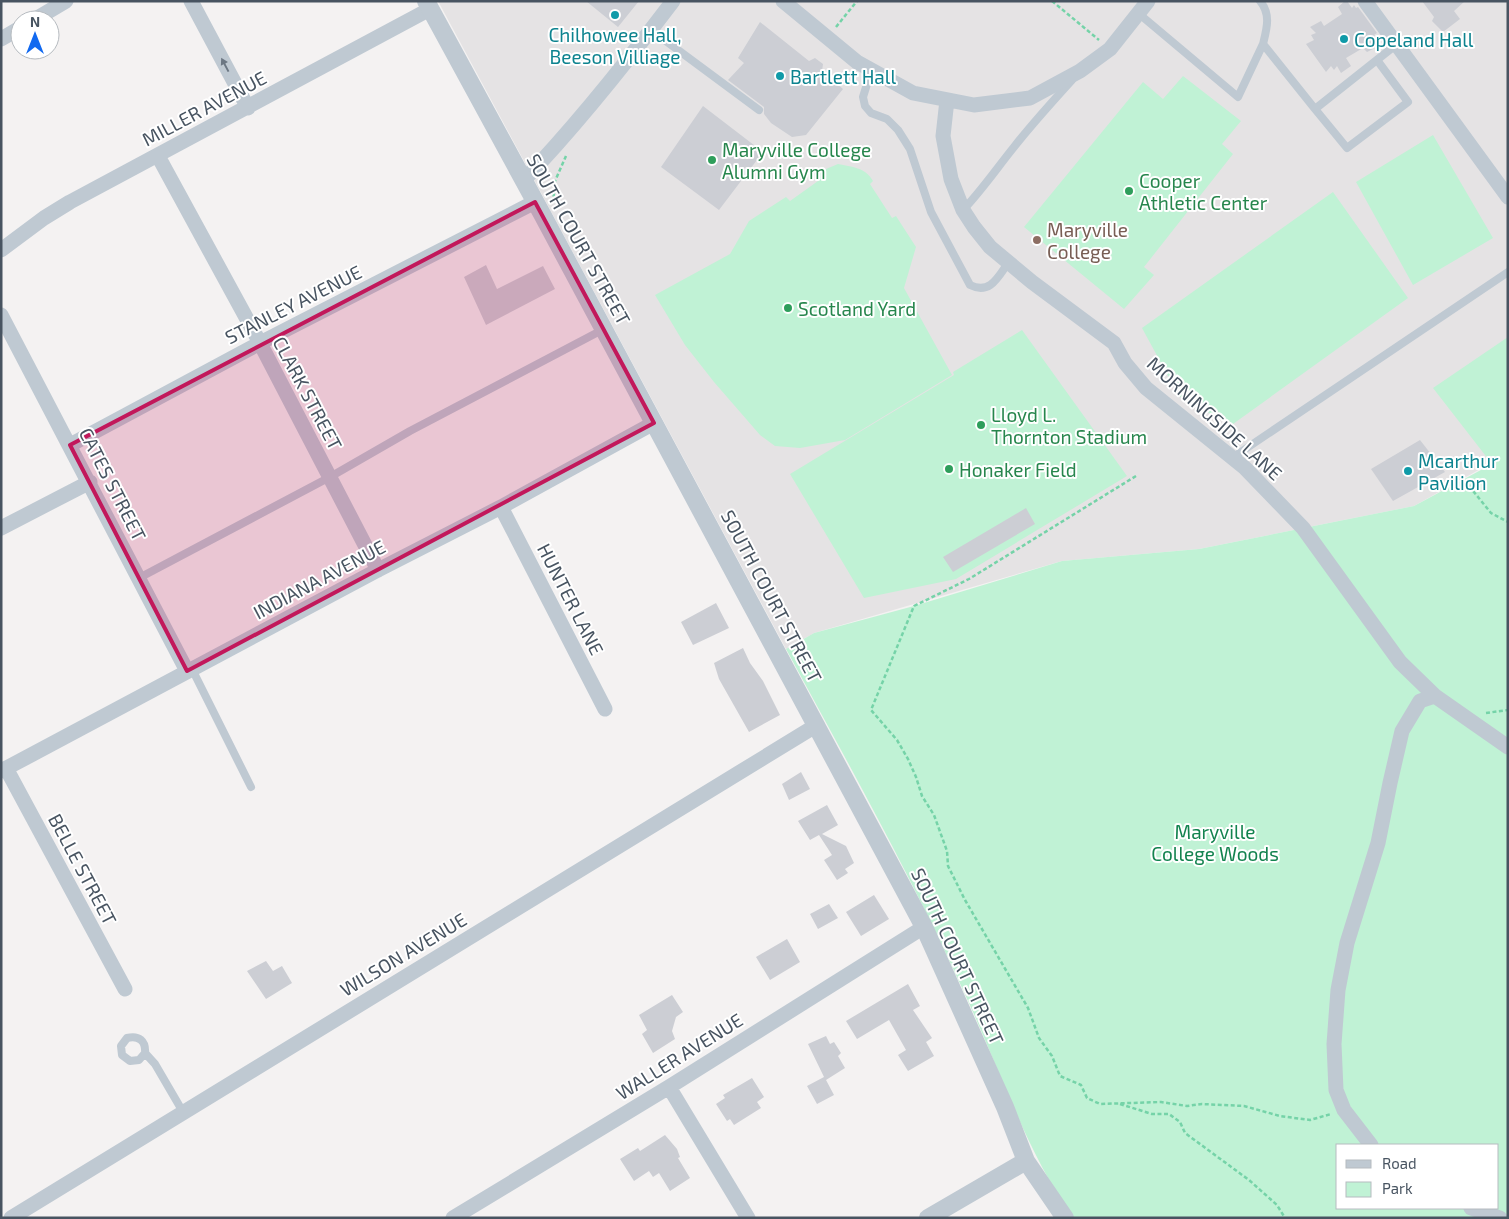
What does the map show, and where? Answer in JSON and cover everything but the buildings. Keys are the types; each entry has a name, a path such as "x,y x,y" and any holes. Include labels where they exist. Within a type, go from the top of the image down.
{"street":[{"path":"51,10 66,1"},
{"path":"191,1 248,108"},
{"path":"523,181 550,153 651,30 672,1"},
{"path":"782,1 857,62 871,71 913,93 974,105 1030,98 1080,71 1110,49 1148,1"},
{"path":"1365,1 1508,197"},
{"name":"MILLER AVENUE","path":"1,250 44,218 70,202 248,108 428,5"},
{"name":"SOUTH COURT STREET","path":"428,5 924,927 1005,1107 1026,1161 1065,1218"},
{"name":"MORNINGSIDE LANE","path":"947,100 943,136 951,179 963,210 990,247 1008,263 1114,343 1125,363 1146,388 1245,468 1303,528 1400,662 1435,696 1508,747"},
{"name":"CLARK STREET","path":"158,156 260,344 378,570"},
{"name":"STANLEY AVENUE","path":"70,445 260,344 538,208"},
{"name":"CATES STREET","path":"1,315 139,578 190,670"},
{"name":"INDIANA AVENUE","path":"4,769 378,570 501,507 654,423"},
{"path":"1,528 90,482"},
{"name":"HUNTER LANE","path":"501,507 605,709"},
{"path":"1371,1144 1344,1110 1336,1090 1334,1044 1338,990 1348,943 1378,842 1402,731 1420,701 1435,696"},
{"name":"WILSON AVENUE","path":"10,1218 817,725"},
{"name":"BELLE STREET","path":"4,769 125,989"},
{"name":"WALLER AVENUE","path":"454,1218 669,1087 924,927"},
{"path":"669,1087 748,1218"},
{"path":"928,1218 1026,1161"},
{"path":"1474,1209 1500,1218"}],"lane":[{"path":"1138,13 1238,97 1263,44 1267,27 1268,13 1260,1"},
{"path":"651,30 759,110"},
{"path":"1263,44 1346,148 1408,102 1377,60"},
{"path":"1314,109 1397,44"},
{"path":"871,71 863,98 865,106 871,113 886,119 898,130 910,149 931,212 970,285 978,289 988,287 1008,263"},
{"path":"963,210 979,193 1012,148 1080,71"},
{"path":"1232,458 1508,272"},
{"path":"139,578 330,478 410,431 604,329"},
{"path":"190,670 251,787"},
{"path":"145,1053 155,1064 183,1112"}],"path":[{"path":"828,38 857,1"},
{"path":"1052,1 1110,49"},
{"path":"538,208 553,206 555,182 569,150"},
{"path":"1136,476 969,579 914,606 908,625 897,645 871,710 897,740 908,760 922,796 934,816 947,851 948,866 964,900 1028,1008 1039,1038 1052,1056 1060,1076 1081,1085 1088,1098 1100,1104 1161,1102 1187,1106 1202,1104 1244,1106 1280,1116 1310,1120 1344,1110"},
{"path":"1465,481 1491,513 1508,522"},
{"path":"1116,1102 1152,1114 1169,1114 1180,1122 1185,1133 1248,1180 1277,1205 1285,1218"}],"highlighted area":[{"path":"535,202 654,423 187,671 70,445"}],"shaded area":[{"name":"Maryville College","path":"438,1 1508,1 1508,460 1491,463 1414,506 1199,549 1062,561 814,633 786,649"}],"green space":[{"name":"Cooper Athletic Center","path":"1183,76 1241,121 1222,144 1233,154 1144,267 1154,275 1124,309 1024,227 1143,82 1163,99"},
{"path":"1433,135 1493,238 1413,285 1356,182"},
{"name":"Scotland Yard","path":"838,164 858,168 870,176 873,181 870,184 892,218 896,216 916,247 904,288 952,375 845,440 800,448 775,446 760,435 714,382 685,345 655,295 730,254 749,221 786,197 790,201 818,181 815,177 826,169"},
{"path":"1333,192 1408,298 1233,424 1179,396 1142,328"},
{"name":"Lloyd L. Thornton Stadium","path":"1022,330 1127,476 956,579 864,598 790,474 954,375 953,372"},
{"name":"Maryville College Woods","path":"1508,337 1508,1218 1073,1218 1056,1192 1027,1136 963,990 922,904 878,818 786,649 814,633 914,606 1062,561 1199,549 1414,506 1492,464 1433,388"}],"place":[{"name":"Chilhowee Hall, Beeson Villiage","path":"615,15"},
{"name":"Copeland Hall","path":"1344,39"},
{"name":"Bartlett Hall","path":"780,76"},
{"name":"Maryville College Alumni Gym","path":"712,160"},
{"name":"Cooper Athletic Center","path":"1129,191"},
{"name":"Maryville College","path":"1037,240"},
{"name":"Scotland Yard","path":"788,308"},
{"name":"Lloyd L. Thornton Stadium","path":"981,425"},
{"name":"Honaker Field","path":"949,469"},
{"name":"Mcarthur Pavilion","path":"1408,471"}]}
